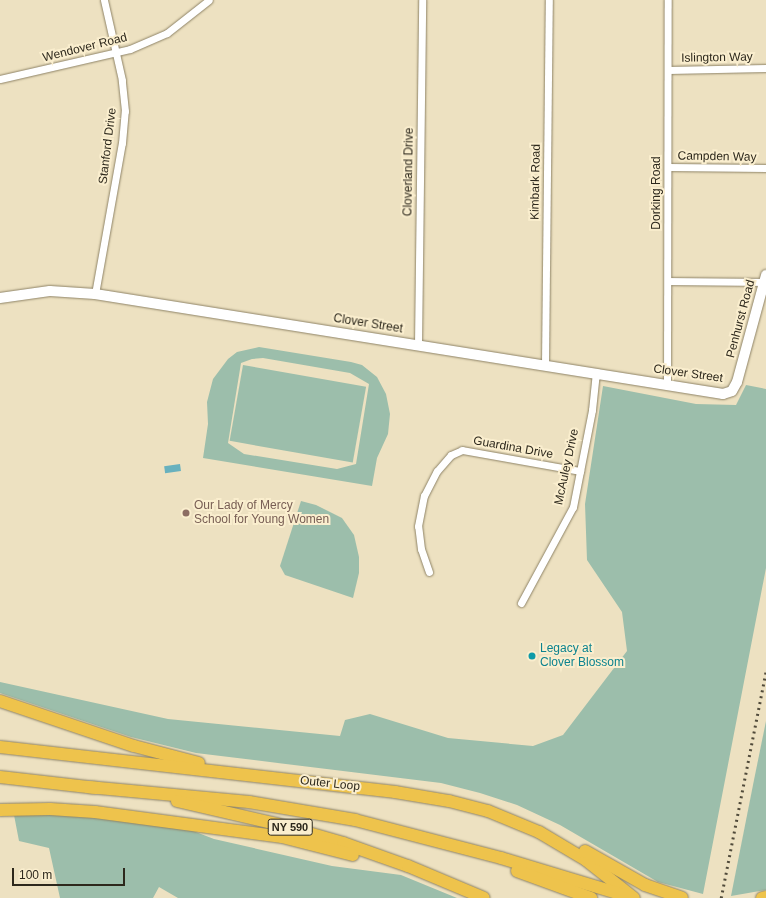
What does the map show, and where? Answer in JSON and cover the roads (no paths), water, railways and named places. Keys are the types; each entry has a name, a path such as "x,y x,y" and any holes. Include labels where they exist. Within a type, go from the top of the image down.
{"highway":[{"path":"0,701 159,753 259,776"},
{"name":"Outer Loop","path":"0,747 422,795 475,807 514,821 580,856 634,898"},
{"name":"NY 590","path":"0,777 88,787 156,797 277,824 369,852 446,881 484,898"},
{"path":"88,787 286,807 359,821 429,839 634,898"},
{"path":"0,810 46,809 84,811 282,837 325,847 446,881"},
{"path":"514,821 552,835 640,882 682,898"},
{"path":"429,839 591,898"},
{"path":"762,898 766,897"}],"street":[{"name":"Stanford Drive","path":"95,294 124,125 124,92 104,0"},
{"name":"Wendover Road","path":"0,79 116,54 167,32 209,0"},
{"name":"Cloverland Drive","path":"418,345 422,0"},
{"name":"Kimbark Road","path":"545,365 549,0"},
{"name":"Dorking Road","path":"667,386 669,281 668,0"},
{"name":"Islington Way","path":"668,70 766,68"},
{"name":"Campden Way","path":"668,167 766,168"},
{"path":"669,281 765,279"},
{"name":"Penhurst Road","path":"732,391 737,382 765,279"},
{"name":"Clover Street","path":"0,298 50,291 95,294 596,373 667,386 716,393 732,391"},
{"name":"McAuley Drive","path":"521,603 573,507 596,373"},
{"name":"Guardina Drive","path":"429,572 421,549 418,526 424,496 436,471 451,455 462,450 580,470"}],"water":[{"path":"180,464 181,471 165,473 164,466"}],"railway":[{"path":"721,898 766,671"}],"place":[{"name":"Our Lady of Mercy School for Young Women","path":"186,513"},
{"name":"Legacy at Clover Blossom","path":"532,656"}]}
